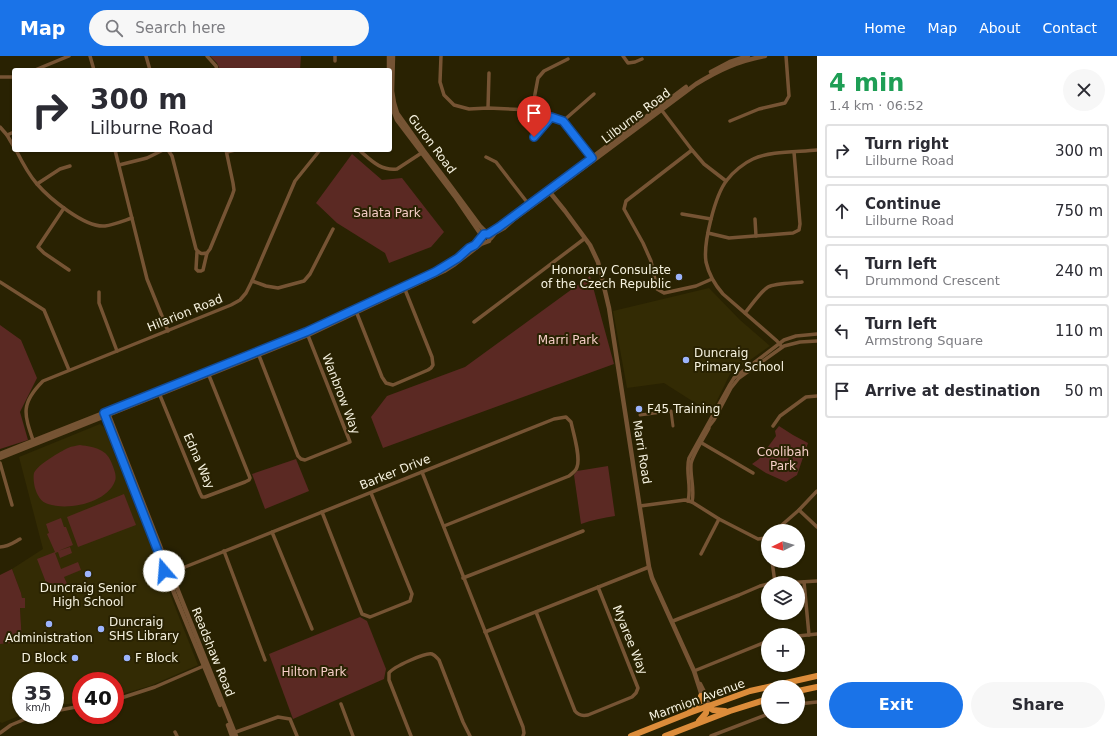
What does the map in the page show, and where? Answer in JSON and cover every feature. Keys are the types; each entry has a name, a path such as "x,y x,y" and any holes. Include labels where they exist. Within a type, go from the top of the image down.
{"highway":[{"name":"Marmion Avenue","path":"631,736 750,691 817,676"},
{"path":"805,690 817,687"},
{"path":"689,713 700,701 701,696"},
{"name":"Marmion Avenue","path":"664,736 730,711 761,701"},
{"path":"695,724 706,713 707,706 710,709 717,711 730,711"}],"street":[{"path":"40,68 69,56"},
{"path":"90,56 93,68"},
{"path":"146,56 149,68"},
{"path":"207,56 217,68"},
{"path":"389,56 389,68"},
{"name":"Guron Road","path":"393,56 392,91 395,107 402,121 423,152 456,198 486,235 482,239 485,242"},
{"path":"441,56 440,82 444,95 454,105 469,109 488,108 532,110 563,121 592,159"},
{"path":"623,56 628,63 642,59"},
{"name":"Lilburne Road","path":"404,288 453,262 469,248 477,244 486,235 549,192 661,108 689,85 730,62 750,57 765,56"},
{"path":"730,121 759,109 785,103 789,96 786,56"},
{"path":"532,110 538,78 544,71 568,59"},
{"path":"488,73 488,108"},
{"path":"0,77 12,77"},
{"path":"563,121 594,94"},
{"name":"Guron Road","path":"392,107 397,120 423,152"},
{"path":"661,108 704,164 726,181"},
{"path":"534,137 551,117"},
{"path":"0,128 7,135 12,144"},
{"path":"7,135 12,133"},
{"path":"692,150 626,201 624,208 651,261 657,289 664,293 696,286 712,279"},
{"path":"782,347 780,343 723,294 712,279 708,270 705,253 708,233 717,199 726,181 738,169 753,159 764,155 817,150"},
{"path":"17,152 37,184 49,197 82,220 104,226 132,218"},
{"path":"116,152 147,279 168,331"},
{"path":"119,165 147,158 159,152"},
{"path":"169,152 172,156 197,252 196,269 198,271 203,270 207,253 234,190 226,152"},
{"name":"Hilarion Road","path":"33,442 27,425 25,413 33,391 43,381 168,331 240,300 246,293 252,281 295,181 318,152"},
{"path":"361,152 381,168 392,170 397,169 423,152"},
{"path":"708,233 729,238 793,233 799,230 800,224 794,152"},
{"path":"486,157 496,162 530,206"},
{"path":"37,184 60,169 70,166"},
{"name":"Marri Road","path":"549,192 590,245 598,262 609,308 649,567 652,578 694,671 701,696 707,706"},
{"path":"64,208 38,247 44,254 69,270"},
{"path":"682,214 711,219"},
{"path":"755,218 756,236"},
{"path":"252,281 278,288 304,281 310,274 333,229"},
{"path":"474,322 584,239"},
{"name":"Lilburne Road","path":"0,454 106,414 307,334 449,268 485,242"},
{"path":"197,252 202,254 207,253"},
{"path":"0,282 44,310 69,370"},
{"path":"745,313 768,287 802,282"},
{"path":"356,311 386,383 393,385 425,372 433,365 432,357 404,288"},
{"path":"99,292 99,303 117,351"},
{"name":"Wanbrow Way","path":"258,354 298,456 301,459 305,460 350,442 307,334"},
{"path":"690,501 693,498 691,466 693,457 704,431 732,380 780,343 796,336 817,334"},
{"path":"700,442 736,381 782,347 792,344 817,341"},
{"name":"Edna Way","path":"159,393 202,497 245,482 250,478 208,374"},
{"path":"773,426 780,416 806,397 817,396"},
{"path":"640,415 671,411 673,426"},
{"name":"Readshaw Road","path":"106,414 169,573 173,578 205,666 234,735"},
{"name":"Barker Drive","path":"169,573 554,420 564,417 570,420 578,458 578,466 569,476 444,526"},
{"path":"704,431 711,425"},
{"name":"Lilburne Road","path":"0,458 33,442"},
{"path":"700,442 753,473"},
{"path":"0,463 12,505"},
{"path":"422,472 523,727 523,736"},
{"path":"783,524 817,491"},
{"path":"322,512 362,614 370,617 410,601 412,594 371,493"},
{"path":"640,506 681,500 690,501 758,539 761,539"},
{"path":"799,510 817,527"},
{"path":"701,554 719,518"},
{"path":"463,578 583,531"},
{"path":"272,532 312,629"},
{"path":"0,547 5,547 20,539"},
{"path":"224,551 265,660"},
{"path":"485,632 649,567"},
{"path":"805,582 817,581"},
{"path":"673,622 761,586"},
{"name":"Myaree Way","path":"536,612 576,711 580,715 588,715 632,697 638,688 598,587"},
{"path":"805,593 809,635"},
{"path":"805,635 817,634"},
{"path":"694,671 761,644"},
{"path":"411,736 389,680 390,673 393,669 409,661 430,654 434,655 439,660 470,736"},
{"path":"124,697 155,687 205,666"},
{"name":"Marri Road","path":"696,678 708,700 707,706"},
{"path":"805,703 817,702"},
{"path":"341,704 353,736"},
{"path":"234,735 278,717 290,719 297,736"},
{"path":"711,736 761,717"},
{"path":"0,733 13,724"}],"shaded area":[{"name":"Duncraig Primary School","path":"709,288 740,320 770,346 730,374 711,413 664,383 627,388 613,311"},
{"name":"Duncraig Senior High School","path":"100,424 104,427 198,665 150,686 124,693 124,672 72,672 72,703 64,705 64,672 12,672 12,719 2,723 0,722 0,644 22,641 20,608 24,598 22,598 12,569 43,549 19,457"}],"green space":[{"path":"210,56 301,56 300,68 219,68 217,63"},
{"name":"Salata Park","path":"352,154 382,180 402,178 444,232 431,247 389,263 385,253 337,223 316,203"},
{"name":"Marri Park","path":"590,276 614,364 383,448 371,417 387,396 465,367"},
{"path":"0,325 21,340 37,378 20,412 28,440 0,449"},
{"name":"Coolibah Park","path":"779,426 808,443 797,475 786,482 766,473 752,464 759,459 776,436 775,431"},
{"path":"80,445 100,450 110,459 116,477 111,489 96,500 76,506 56,506 43,502 36,491 34,473 44,462 55,455 70,447"},
{"path":"296,459 309,491 265,509 252,474"},
{"path":"608,466 615,516 581,524 574,475 577,471"},
{"path":"124,494 136,525 78,547 67,517"},
{"path":"61,518 73,545 58,551 70,547 72,553 60,558 58,552 55,553 61,569 78,562 81,570 64,577 68,586 50,593 37,559 55,552 47,534 49,533 46,524"},
{"path":"12,569 22,598 25,598 25,608 20,608 22,642 0,644 0,575"},
{"name":"Hilton Park","path":"360,617 367,621 386,669 384,679 293,719 269,654"}],"place":[{"name":"Honorary Consulate of the Czech Republic","path":"679,277"},
{"name":"Duncraig Primary School","path":"686,360"},
{"name":"F45 Training","path":"639,409"},
{"name":"Duncraig Senior High School","path":"88,574"},
{"name":"Administration","path":"49,624"},
{"name":"Duncraig SHS Library","path":"101,629"},
{"name":"D Block","path":"75,658"},
{"name":"F Block","path":"127,658"}],"route":[{"path":"164,571 161,559 104,413 306,332 435,272 453,262 469,248 477,244 484,234 488,234 499,227 592,158 563,121 551,117 534,137"}]}
